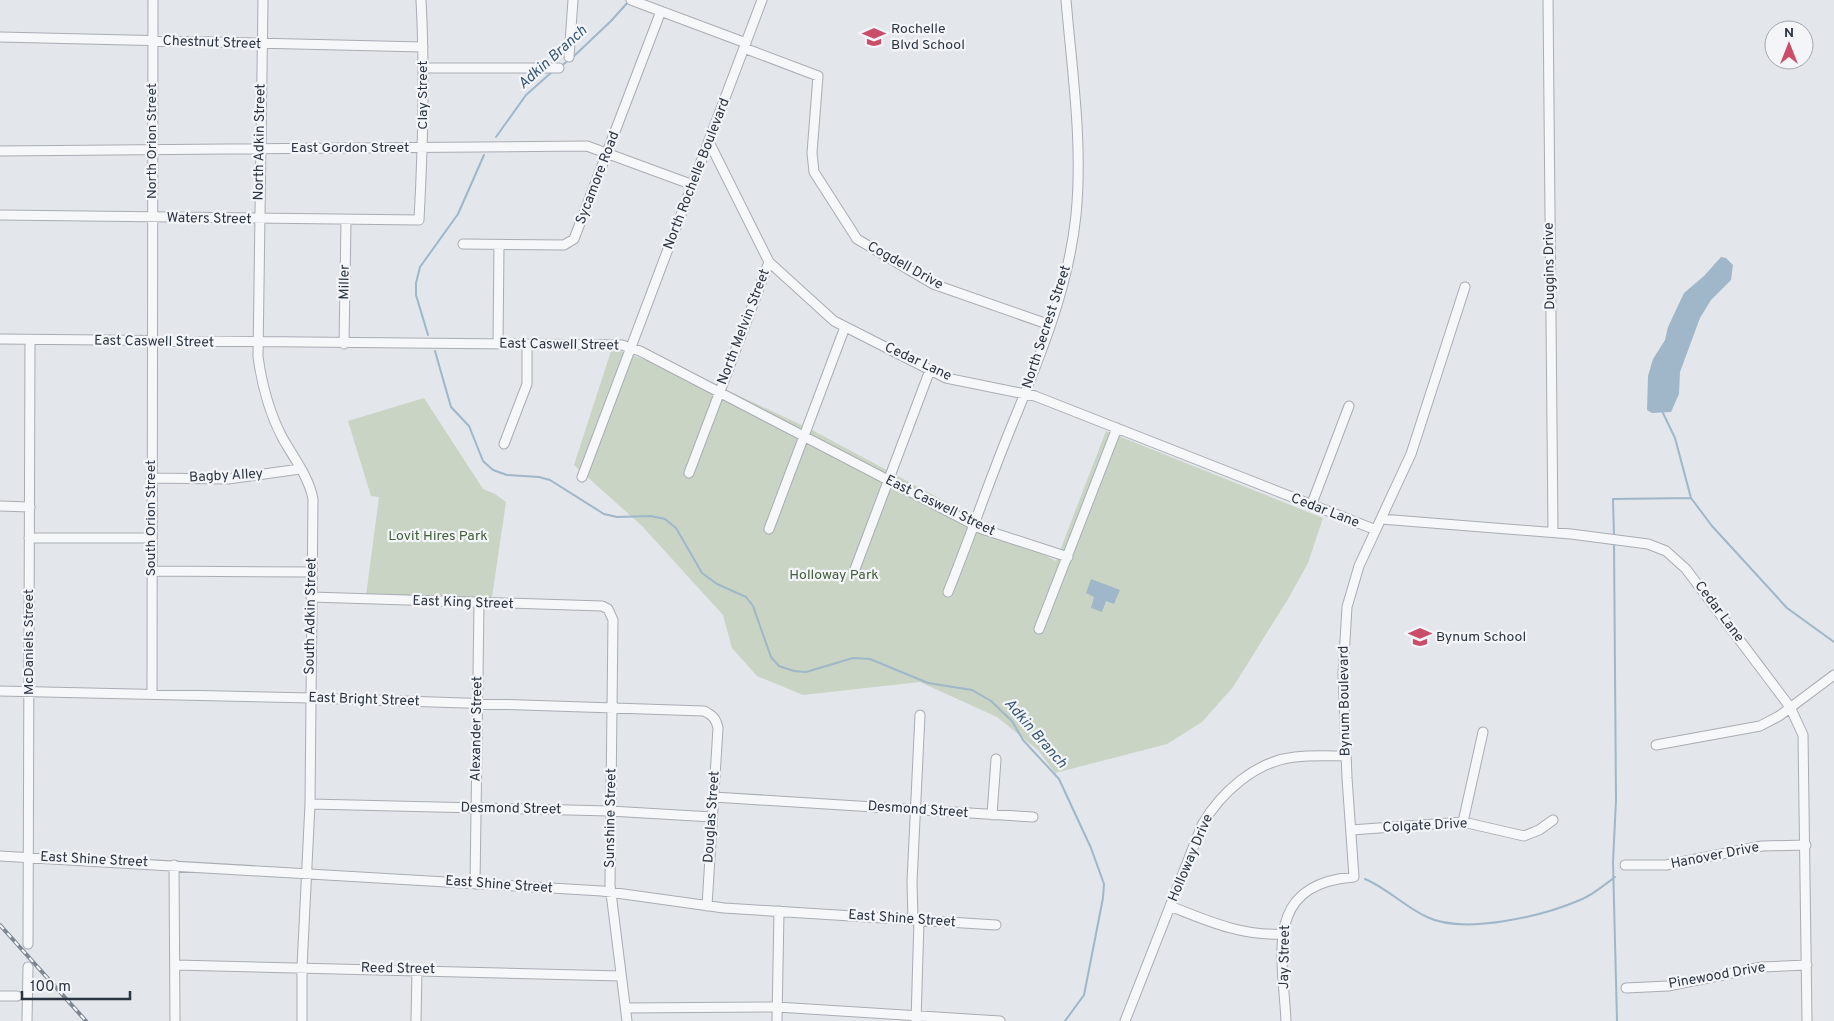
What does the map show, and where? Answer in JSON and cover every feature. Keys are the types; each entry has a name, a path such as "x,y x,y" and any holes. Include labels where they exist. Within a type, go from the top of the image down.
{"street":[{"name":"North Orion Street","path":"152,342 153,0"},
{"name":"North Adkin Street","path":"257,343 263,0"},
{"name":"Clay Street","path":"418,220 423,147 424,47 421,0"},
{"path":"569,57 573,0"},
{"path":"631,0 745,46"},
{"name":"North Rochelle Boulevard","path":"582,476 762,0"},
{"name":"North Secrest Street","path":"948,592 1050,325 1071,252 1078,185 1078,142 1066,0"},
{"name":"Duggins Drive","path":"1548,0 1553,532"},
{"name":"Sycamore Road","path":"463,244 499,246 564,245 574,239 661,11"},
{"name":"Chestnut Street","path":"0,37 424,47"},
{"name":"Cogdell Drive","path":"745,46 818,76 812,153 814,172 857,239 933,284 1050,325"},
{"path":"423,68 559,68"},
{"name":"Cedar Lane","path":"709,142 769,262 834,321 946,378 1035,396 1376,530 1381,519 1553,532 1648,544 1673,556 1710,600 1790,707 1799,724 1804,741 1807,1021"},
{"name":"East Gordon Street","path":"0,151 587,146 692,185"},
{"name":"Waters Street","path":"0,215 259,220 418,220"},
{"name":"Miller","path":"344,344 346,220"},
{"path":"498,344 499,246"},
{"name":"North Melvin Street","path":"688,473 769,262"},
{"path":"1381,519 1411,454 1465,287"},
{"path":"769,529 845,327"},
{"name":"East Caswell Street","path":"0,340 622,345 719,392 974,526 1068,557"},
{"name":"McDaniels Street","path":"28,944 30,340"},
{"name":"South Orion Street","path":"152,342 152,694"},
{"name":"South Adkin Street","path":"257,343 267,402 313,499 310,804 302,967 302,1021"},
{"path":"504,444 528,384 527,344"},
{"path":"854,569 930,370"},
{"path":"1311,506 1349,406"},
{"path":"1039,629 1117,428"},
{"name":"Bagby Alley","path":"151,478 228,479 300,469"},
{"path":"0,506 30,507"},
{"name":"Bynum Boulevard","path":"1354,877 1346,756 1345,621 1352,586 1376,530"},
{"path":"29,538 151,538"},
{"path":"151,571 312,572"},
{"name":"East King Street","path":"311,597 479,604 602,606 612,614"},
{"name":"Alexander Street","path":"475,884 479,604"},
{"name":"Sunshine Street","path":"612,614 610,893 627,1021"},
{"path":"1656,745 1760,726 1834,675"},
{"name":"East Bright Street","path":"0,691 311,698 704,711 711,714 718,728"},
{"path":"916,1018 915,810 920,715"},
{"name":"Douglas Street","path":"707,906 718,728"},
{"path":"1463,822 1483,732"},
{"name":"Holloway Drive","path":"1125,1021 1202,825 1216,804 1234,785 1263,767 1288,758 1346,756"},
{"path":"992,815 996,759"},
{"name":"Desmond Street","path":"714,797 1033,817"},
{"name":"Desmond Street","path":"310,804 610,811 712,817"},
{"name":"Colgate Drive","path":"1351,830 1463,822 1524,836 1538,830 1553,820"},
{"name":"Hanover Drive","path":"1625,865 1666,865 1762,846 1806,845"},
{"name":"East Shine Street","path":"0,856 29,856 610,893 707,906 996,925"},
{"path":"174,865 175,1021"},
{"name":"Jay Street","path":"1286,1021 1282,976 1282,934 1290,910 1308,891 1325,882 1354,877"},
{"path":"1170,906 1238,931 1256,934 1282,934"},
{"path":"777,1021 779,911"},
{"name":"Reed Street","path":"175,965 621,976"},
{"name":"Pinewood Drive","path":"1626,988 1668,986 1762,967 1807,965"},
{"path":"27,1021 28,968"},
{"path":"416,1021 417,970"},
{"path":"0,996 16,996"},
{"path":"626,1008 777,1007 916,1018 1000,1021"}],"green space":[{"name":"Holloway Park","path":"612,348 718,386 812,430 1056,561 1106,431 1323,518 1308,563 1288,599 1233,687 1202,722 1167,744 1055,773 1038,750 997,717 920,682 803,695 757,676 732,648 723,615 642,526 574,465"},
{"name":"Lovit Hires Park","path":"424,398 483,489 495,494 506,502 491,604 366,596 379,497 371,496 348,421"}],"water":[{"path":"1721,257 1726,258 1733,265 1731,280 1711,300 1700,318 1680,372 1679,394 1671,412 1652,413 1647,410 1648,376 1653,359 1665,340 1668,327 1684,293 1704,276"},
{"path":"1091,579 1120,590 1114,604 1106,601 1102,612 1091,608 1094,597 1086,593"}],"waterway":[{"name":"Adkin Branch","path":"573,57 628,2"},
{"name":"Adkin Branch","path":"561,66 569,60"},
{"name":"Adkin Branch","path":"496,137 526,95 553,71"},
{"name":"Adkin Branch","path":"428,335 416,295 416,283 420,267 458,214 484,155"},
{"name":"Adkin Branch","path":"435,351 451,407 469,426 483,461 493,470 507,475 539,477 550,480 604,514 617,517 651,516 665,519 676,528 702,573 717,584 746,597 753,606 771,657 779,666 794,671 806,672 853,658 870,659 928,683 972,690 991,701 1012,721 1023,740 1059,779 1091,848 1104,884 1084,995 1065,1021"},
{"path":"1663,413 1675,438 1691,498 1712,526 1787,608 1834,642"},
{"path":"1614,536 1613,499 1691,498"},
{"path":"1614,543 1616,800 1613,862 1617,1021"},
{"path":"1365,879 1381,887 1427,917 1443,922 1482,924 1525,917 1564,906 1585,898 1615,877"}],"railway":[{"path":"0,925 86,1021"}],"place":[{"name":"Rochelle Blvd School","path":"874,37"},
{"name":"Bynum School","path":"1420,637"}]}
